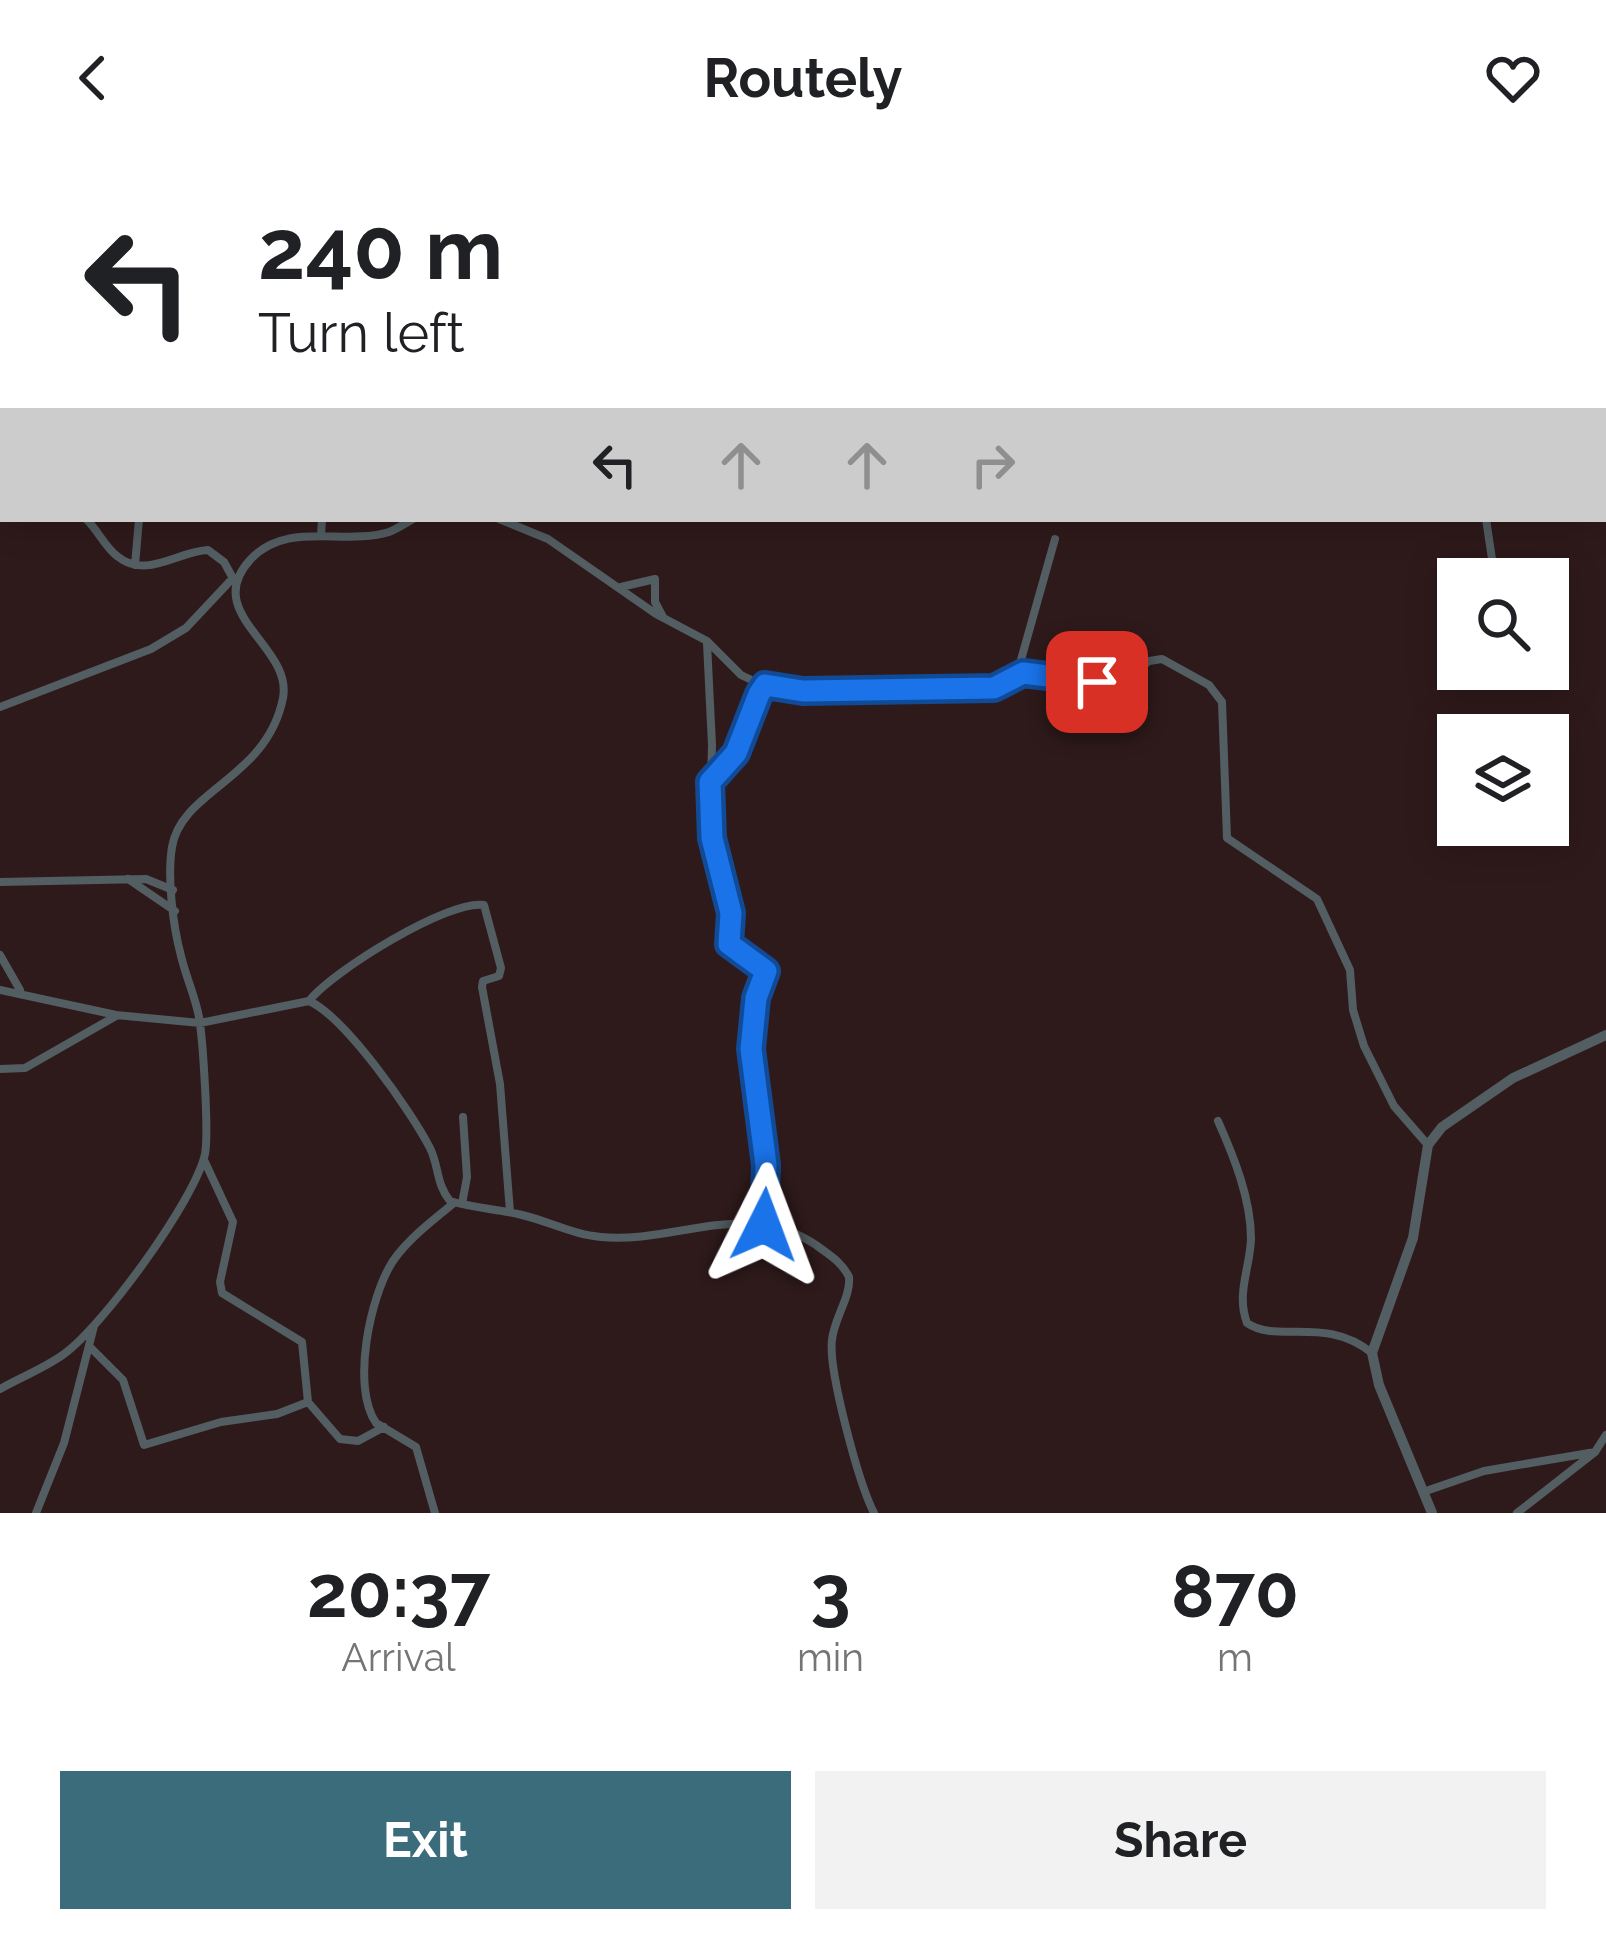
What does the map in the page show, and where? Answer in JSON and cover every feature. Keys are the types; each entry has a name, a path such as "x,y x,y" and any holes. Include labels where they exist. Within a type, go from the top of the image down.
{"street":[{"path":"88,522 113,554 135,565 152,566 208,550 224,562 235,581 239,611 280,672 284,697 257,756 181,821 172,846 181,959 200,1023 204,1160 233,1222 220,1282 222,1293 302,1342 307,1354 308,1402 340,1439 358,1441 384,1427"},
{"path":"135,565 139,522"},
{"path":"321,536 322,522"},
{"path":"0,707 152,650 186,628 265,547 321,536 389,532 407,522"},
{"path":"507,522 548,538 664,618 706,641 747,680 765,685 803,691 994,688 1017,674 1120,684 1149,661 1162,659 1210,685 1222,702 1227,838 1317,899 1350,970 1353,1010 1364,1046 1394,1106 1429,1145"},
{"path":"1486,522 1492,558"},
{"path":"1017,674 1055,539"},
{"path":"620,587 655,579 656,602 664,618"},
{"path":"706,641 712,838 731,913 729,944 766,971 756,998 751,1049 766,1165 764,1225"},
{"path":"707,673 733,666"},
{"path":"710,782 736,753 765,685"},
{"path":"126,878 176,912"},
{"path":"0,882 146,879 174,891"},
{"path":"0,990 116,1015 200,1023 309,1000 324,982 418,928 462,907 484,905 501,968 499,976 483,981 482,987 500,1084 510,1212"},
{"path":"0,955 20,991"},
{"path":"309,1000 336,1022 400,1100 432,1152 439,1187 458,1203 606,1238 660,1234 718,1222 764,1225 808,1240 846,1269 850,1286 831,1342 833,1369 860,1482 874,1513"},
{"path":"0,1069 25,1068 116,1015"},
{"path":"1432,1513 1379,1385 1372,1353 1413,1238 1429,1145 1442,1127 1513,1078 1606,1035"},
{"path":"435,1513 416,1448 370,1415 362,1375 384,1277 410,1242 458,1203 467,1177 463,1117"},
{"path":"1218,1121 1249,1219 1250,1250 1242,1295 1246,1323 1258,1330 1335,1333 1372,1353"},
{"path":"0,1389 61,1356 94,1326 130,1282 204,1160"},
{"path":"36,1513 64,1443 94,1326"},
{"path":"91,1348 123,1380 144,1445 221,1422 277,1414 308,1402"},
{"path":"1517,1513 1595,1452 1606,1436"},
{"path":"1422,1492 1484,1472 1595,1452"}],"route":[{"path":"764,1225 766,1165 751,1049 756,998 766,971 730,947 731,913 710,826 710,782 736,753 759,694 765,685 803,691 999,688 1023,673 1097,682"}]}
